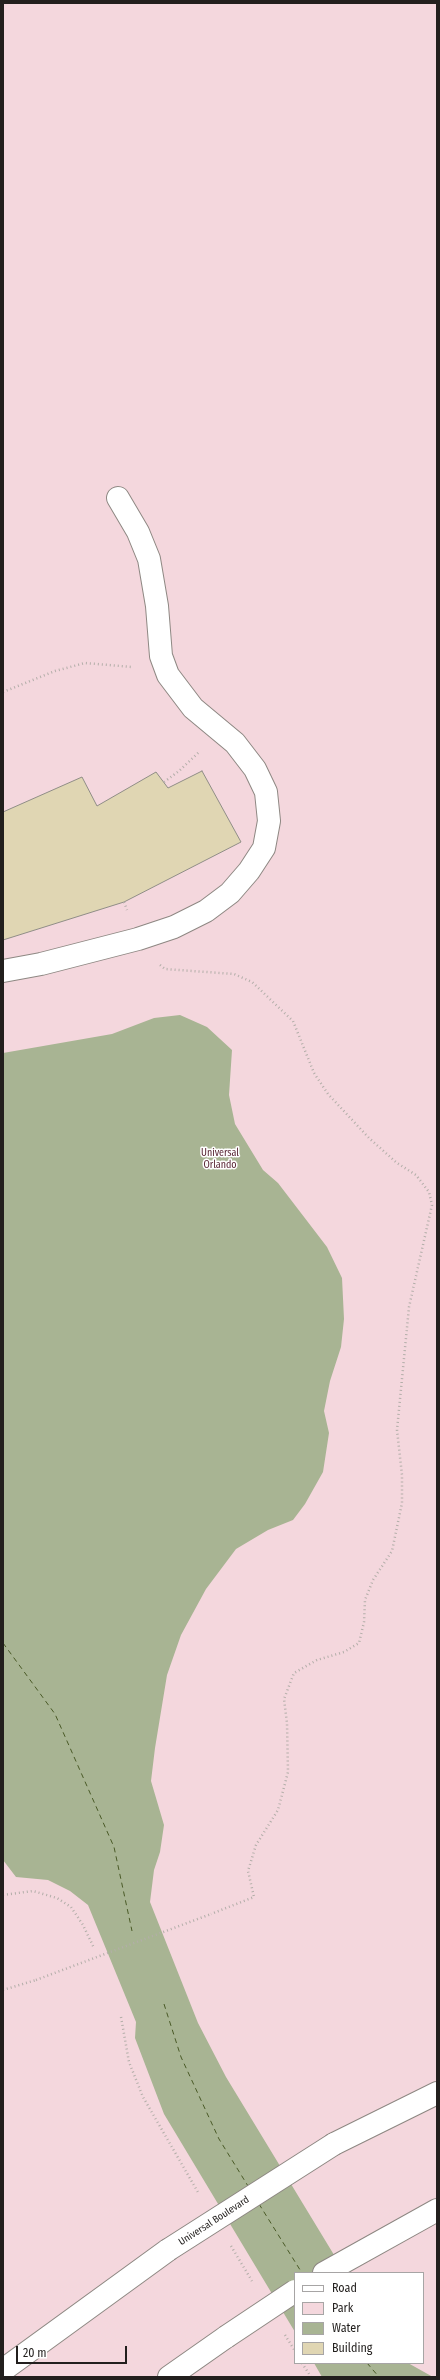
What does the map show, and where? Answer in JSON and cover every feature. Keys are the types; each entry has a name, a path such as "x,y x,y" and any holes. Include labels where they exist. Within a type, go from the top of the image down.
{"street":[{"path":"3,970 40,964 138,939 174,927 206,911 230,893 250,871 264,848 270,821 266,792 255,769 235,743 194,708 168,674 161,656 157,606 149,559 118,498"},
{"name":"Universal Boulevard","path":"3,2370 168,2250 334,2144 437,2093"},
{"path":"326,2272 395,2232 437,2210"},
{"path":"169,2377 294,2292"}],"path":[{"path":"3,692 55,671 85,663 137,667 168,674"},
{"path":"164,782 179,771 201,750 217,727"},
{"path":"3,1990 36,1980 254,1897 248,1871 256,1845 278,1810 288,1772 288,1722 284,1699 294,1672 317,1660 344,1652 359,1643 364,1622 365,1600 373,1580 392,1551 402,1503 402,1475 397,1430 409,1307 432,1205 429,1192 416,1175 397,1163 369,1138 328,1094 314,1073 293,1021 252,982 234,974 165,969 152,960 138,939"},
{"path":"3,1895 33,1891 57,1898 71,1907 83,1925 94,1948"},
{"path":"121,2017 129,2062 143,2097 201,2198"},
{"path":"230,2244 254,2284"},
{"path":"283,2331 294,2349"},
{"path":"303,2364 311,2377"}],"green space":[{"name":"Universal Orlando","path":"3,3 437,3 437,2377 3,2377"}],"water":[{"path":"180,1015 207,1027 232,1050 229,1095 235,1124 263,1170 278,1183 327,1247 342,1278 344,1319 341,1347 330,1381 324,1411 329,1433 323,1472 305,1504 293,1520 268,1530 236,1549 206,1589 181,1635 167,1675 151,1781 164,1825 160,1852 154,1870 150,1902 198,2023 226,2077 344,2272 294,2272 294,2330 164,2114 135,2038 136,2022 88,1905 70,1891 48,1880 16,1877 3,1860 3,1053 112,1034 154,1018"},
{"path":"315,2364 410,2364 433,2377 322,2377"}],"building":[{"path":"202,771 241,842 124,902 3,940 3,812 82,777 97,806 156,772 168,788"}],"ferry route":[{"path":"3,1643 55,1714 114,1847 132,1931"},
{"path":"164,2004 181,2057 219,2139 248,2186"},
{"path":"259,2204 301,2272"},
{"path":"368,2364 379,2377"}]}
